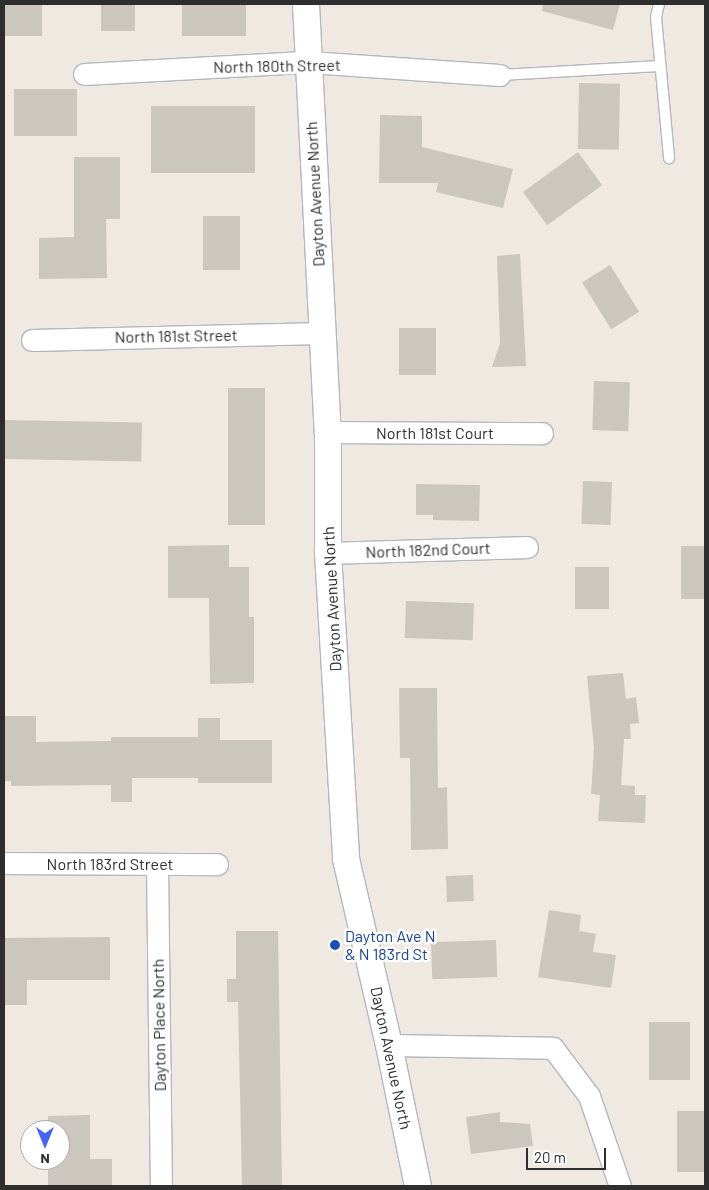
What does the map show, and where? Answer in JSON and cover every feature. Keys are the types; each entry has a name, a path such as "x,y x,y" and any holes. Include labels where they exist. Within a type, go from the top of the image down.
{"street":[{"name":"Dayton Avenue North","path":"306,4 321,333 328,432 328,553 346,859 389,1045 418,1186"},
{"name":"North 180th Street","path":"84,74 309,62 500,75"},
{"name":"North 181st Street","path":"32,340 321,333"},
{"name":"North 181st Court","path":"328,432 542,434"},
{"name":"North 182nd Court","path":"328,553 527,547"},
{"name":"North 183rd Street","path":"4,863 216,864"},
{"name":"Dayton Place North","path":"157,864 161,1186"},
{"path":"389,1045 553,1048 589,1096 620,1186"}],"lane":[{"path":"659,4 656,17 669,158"},
{"path":"500,75 660,66"}],"building":[{"path":"4,4 42,4 42,36 4,36"},
{"path":"101,4 135,4 135,31 101,31"},
{"path":"182,4 246,4 246,36 182,36"},
{"path":"543,4 620,4 613,30 542,11"},
{"path":"579,83 620,84 619,150 578,149"},
{"path":"14,89 77,89 77,136 14,136"},
{"path":"151,106 255,106 255,173 151,173"},
{"path":"380,115 422,116 422,147 513,169 503,208 436,192 438,183 379,183"},
{"path":"578,152 602,185 547,225 523,192"},
{"path":"74,157 120,157 120,219 106,219 107,278 39,279 39,238 74,237"},
{"path":"203,216 240,216 240,270 203,270"},
{"path":"520,254 526,366 492,367 500,343 497,256"},
{"path":"610,265 639,312 611,329 582,282"},
{"path":"399,328 436,328 436,375 399,375"},
{"path":"594,381 630,382 628,431 592,430"},
{"path":"228,388 265,388 265,525 228,525"},
{"path":"4,420 142,422 141,461 4,459"},
{"path":"583,481 612,482 610,525 581,524"},
{"path":"416,484 480,485 479,521 433,520 433,515 416,515"},
{"path":"229,545 229,567 249,567 249,617 254,617 254,683 210,684 209,598 168,598 168,546"},
{"path":"681,546 705,546 705,599 681,599"},
{"path":"575,567 609,567 609,609 575,609"},
{"path":"406,601 474,603 473,640 405,638"},
{"path":"623,673 626,699 636,697 639,723 630,724 631,739 624,739 621,785 635,786 635,795 646,795 645,823 598,821 600,795 591,794 594,748 587,676"},
{"path":"399,688 437,688 438,788 447,787 448,849 411,850 410,758 400,758"},
{"path":"4,716 36,716 36,742 111,741 111,737 198,737 198,718 220,718 220,740 272,740 272,783 198,783 198,778 132,778 132,802 111,802 111,785 11,786 11,781 4,781"},
{"path":"473,875 474,901 447,902 446,876"},
{"path":"549,910 581,915 579,931 596,934 593,952 616,955 611,988 538,977"},
{"path":"236,931 278,931 282,1186 242,1186 238,1002 227,1002 227,979 236,979"},
{"path":"110,937 110,980 27,980 27,1005 4,1005 4,938"},
{"path":"496,940 497,977 432,979 431,942"},
{"path":"649,1022 690,1022 690,1080 649,1080"},
{"path":"677,1111 705,1111 705,1172 677,1172"},
{"path":"500,1112 500,1122 530,1124 533,1146 471,1154 466,1117"},
{"path":"90,1115 90,1159 112,1159 112,1186 48,1185 48,1170 70,1170 70,1120 48,1120 48,1116"}],"place":[{"name":"Dayton Ave N & N 183rd St","path":"335,945"}]}
